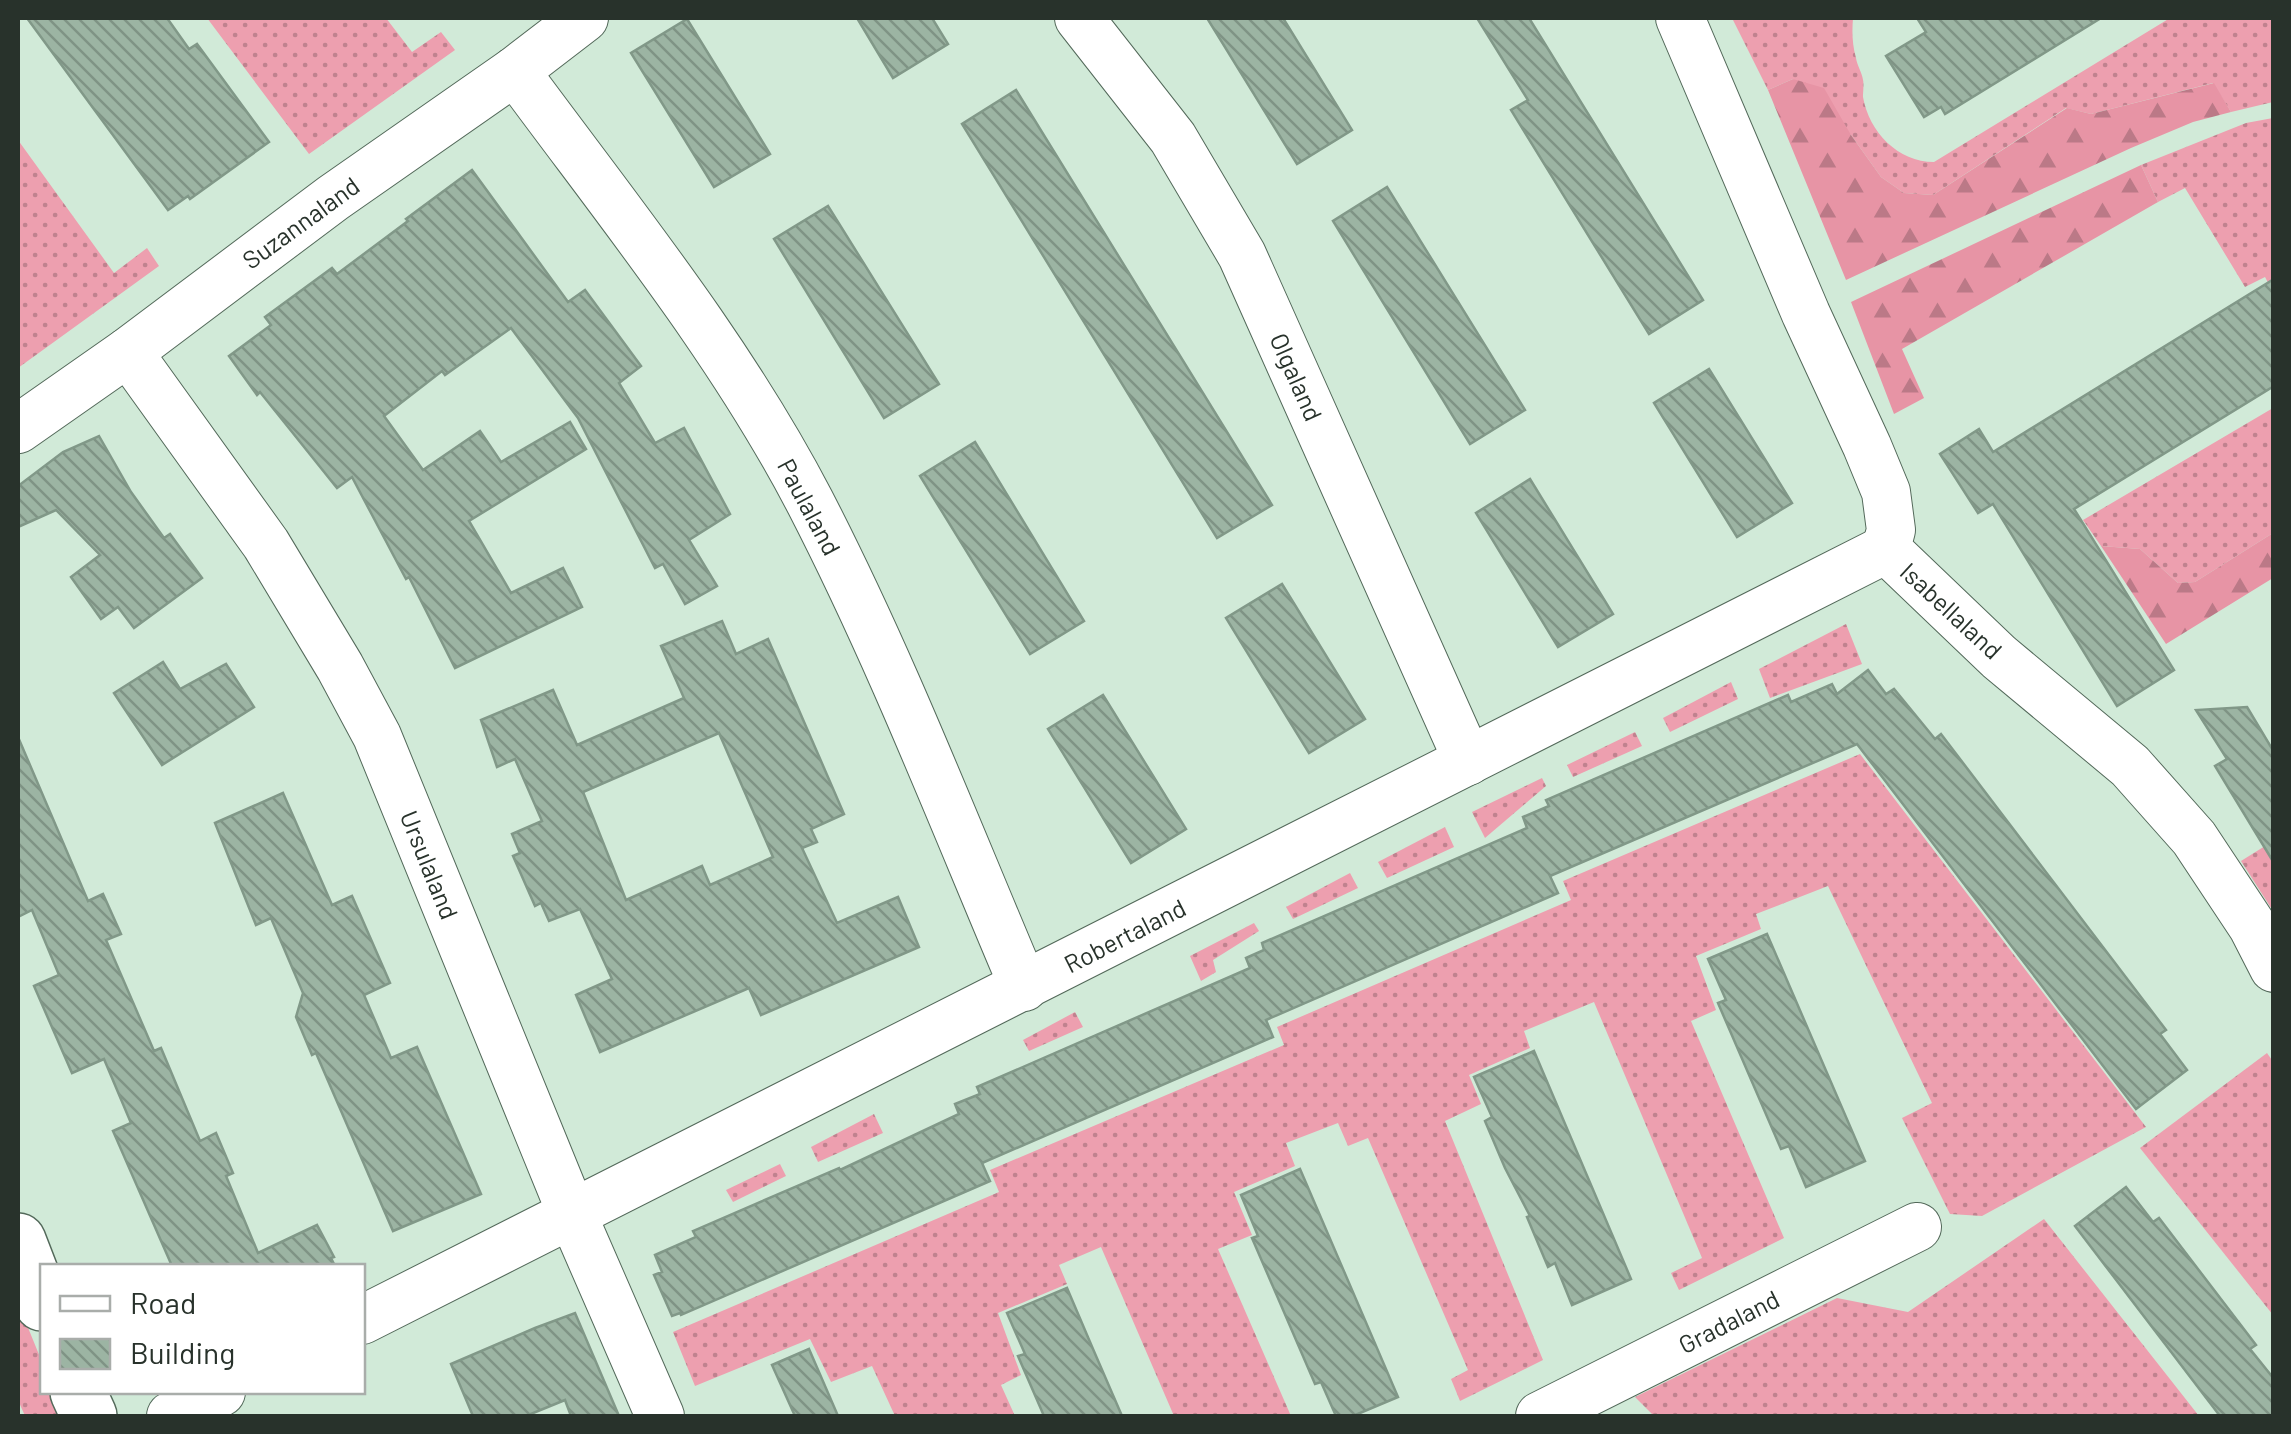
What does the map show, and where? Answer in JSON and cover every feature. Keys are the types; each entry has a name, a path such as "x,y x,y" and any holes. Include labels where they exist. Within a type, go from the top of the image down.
{"main road":[{"path":"18,1241 40,1298"}],"street":[{"name":"Suzannaland","path":"18,429 584,18"},
{"name":"Olgaland","path":"1080,18 1173,138 1242,255 1468,761"},
{"name":"Isabellaland","path":"1680,18 1886,492 1892,530 1886,550 1999,656 2130,766 2194,838 2253,927 2274,968"},
{"name":"Paulaland","path":"516,71 684,301 749,398 809,500 870,625 1024,987"},
{"name":"Ursulaland","path":"128,352 266,544 340,667 376,736 572,1214 660,1416"},
{"name":"Robertaland","path":"365,1318 1886,550"},
{"name":"Gradaland","path":"1540,1416 1918,1227"},
{"path":"171,1416 217,1394"}],"shaded area":[{"path":"207,18 386,18 412,52 441,32 455,50 309,154"},
{"path":"1732,18 1853,18 1854,48 1866,110 1887,143 1921,161 1934,162 2170,18 2273,18 2273,102 2231,112 2213,83 2091,114 2066,108 1933,195 1904,193 1881,177 1851,135 1793,79 1768,90"},
{"path":"2273,118 2273,292 2265,277 2245,287 2185,188 2158,202 2141,165 2246,123"},
{"path":"18,140 114,273 147,248 159,266 18,368"},
{"path":"2273,408 2273,533 2195,582 2178,583 2140,549 2101,546 2083,520"},
{"path":"1846,624 1862,664 1770,698 1759,669"},
{"path":"1731,682 1738,699 1670,732 1663,718"},
{"path":"1635,732 1642,746 1573,777 1567,765"},
{"path":"1860,754 2146,1127 1982,1216 1950,1214 1902,1118 1932,1103 1828,886 1756,914 1761,929 1696,956 1716,1010 1691,1021 1784,1238 1679,1290 1671,1273 1702,1258 1594,1002 1524,1031 1530,1048 1469,1075 1481,1104 1445,1121 1543,1360 1460,1401 1451,1379 1468,1370 1368,1138 1348,1146 1338,1123 1286,1143 1295,1166 1234,1192 1252,1235 1218,1249 1291,1416 1174,1416 1101,1247 1059,1265 1067,1284 998,1313 1021,1375 1001,1385 1015,1416 895,1416 872,1366 831,1382 810,1339 695,1386 673,1332 999,1192 990,1170 1284,1045 1277,1027 1571,900 1563,881"},
{"path":"1542,778 1546,786 1485,838 1472,812"},
{"path":"1445,827 1454,847 1387,878 1378,862"},
{"path":"2273,841 2273,911 2241,861"},
{"path":"1350,873 1358,888 1293,919 1286,907"},
{"path":"1254,923 1259,931 1213,960 1216,972 1201,981 1190,956"},
{"path":"1075,1012 1083,1027 1029,1051 1023,1040"},
{"path":"2267,1053 2274,1063 2273,1315 2140,1148"},
{"path":"874,1114 883,1133 818,1162 811,1147"},
{"path":"780,1164 786,1176 733,1202 726,1190"},
{"path":"2044,1219 2199,1416 1654,1416 1635,1397 1837,1298 1908,1312"},
{"path":"18,1303 40,1357 40,1394 62,1394 72,1416 25,1416 18,1400"}],"green space":[{"path":"1793,79 1824,88 1881,177 1904,193 1933,195 2067,108 2091,114 2214,83 2231,112 2193,122 2131,148 1846,280 1768,90"},
{"path":"2141,165 2158,202 1902,349 1924,398 1894,414 1851,302"},
{"path":"2273,533 2273,578 2166,644 2101,546 2140,549 2178,583 2195,582"}],"building":[{"path":"27,18 167,18 189,49 197,44 269,142 190,199 188,196 168,210"},
{"path":"857,18 932,18 948,44 893,78"},
{"path":"1207,18 1283,18 1352,130 1297,164"},
{"path":"1477,18 1529,18 1703,300 1649,334 1511,110 1528,100"},
{"path":"1917,18 2101,18 1945,114 1941,107 1924,117 1886,56 1926,32"},
{"path":"687,19 770,154 714,187 631,53"},
{"path":"1016,90 1272,505 1217,538 962,124"},
{"path":"472,170 568,302 585,290 641,366 619,383 655,443 684,428 730,514 689,540 717,586 685,604 663,564 655,568 578,418 511,328 445,375 442,371 384,416 423,470 480,431 501,462 570,422 586,449 469,521 511,593 563,568 582,607 455,668 352,477 337,488 260,392 257,395 229,356 271,325 265,317 332,268 337,274"},
{"path":"1387,187 1525,410 1470,444 1333,221"},
{"path":"828,206 939,384 884,418 774,239"},
{"path":"2274,279 2274,386 2074,509 2174,670 2117,706 1993,504 1978,513 1940,454 1979,429 1993,452"},
{"path":"1709,369 1792,503 1737,537 1654,403"},
{"path":"99,436 131,492 164,538 170,534 202,578 134,628 118,607 101,619 71,577 100,555 56,510 18,527 18,486 63,452"},
{"path":"975,442 1084,621 1030,654 920,476"},
{"path":"1530,479 1613,614 1558,647 1476,513"},
{"path":"1282,584 1365,719 1309,753 1226,618"},
{"path":"722,621 736,654 768,639 844,814 811,829 817,842 802,848 837,923 898,897 919,947 761,1015 749,988 600,1052 576,995 612,979 580,909 549,921 541,903 535,906 513,856 520,853 512,834 542,821 515,759 497,767 481,720 553,690 577,745 684,698 661,646","holes":["719,733 773,857 710,885 702,866 626,900 583,792"]},
{"path":"163,662 180,689 226,664 254,707 162,765 114,693"},
{"path":"1868,670 1886,694 1894,689 1935,739 1941,734 2166,1030 2160,1034 2187,1070 2136,1109 1857,744 1550,876 1558,893 1266,1020 1273,1037 982,1163 990,1181 672,1316 654,1275 662,1272 655,1255 696,1237 693,1231 840,1170 959,1114 955,1104 980,1094 977,1087 1250,968 1246,958 1264,950 1262,943 1527,828 1523,817 1549,806 1546,800 1788,695 1791,702 1832,684 1837,694"},
{"path":"1103,695 1186,829 1131,863 1048,729"},
{"path":"2247,707 2274,752 2274,863 2215,766 2227,759 2196,710"},
{"path":"18,737 88,901 103,894 121,934 106,940 154,1051 161,1048 200,1141 216,1133 233,1173 226,1176 258,1253 317,1225 334,1264 171,1264 113,1131 131,1123 104,1059 72,1073 34,986 59,975 32,910 18,917"},
{"path":"283,793 332,905 352,896 390,983 364,995 391,1058 417,1047 481,1194 393,1231 316,1053 312,1055 296,1017 303,993 271,918 256,925 215,823"},
{"path":"1767,934 1865,1161 1806,1187 1789,1146 1781,1149 1718,1003 1726,1000 1708,959"},
{"path":"1534,1051 1631,1279 1572,1305 1555,1263 1548,1267 1527,1217 1530,1216 1505,1168 1485,1121 1492,1117 1474,1077"},
{"path":"1300,1169 1398,1397 1353,1416 1336,1416 1321,1382 1315,1384 1252,1238 1258,1236 1241,1195"},
{"path":"2126,1187 2153,1222 2159,1218 2256,1345 2250,1349 2274,1379 2274,1416 2220,1416 2075,1226"},
{"path":"1067,1288 1122,1416 1044,1416 1018,1356 1025,1354 1007,1313"},
{"path":"575,1313 619,1416 571,1416 565,1400 526,1416 473,1416 451,1364"},
{"path":"809,1349 838,1416 795,1416 772,1365"}]}
